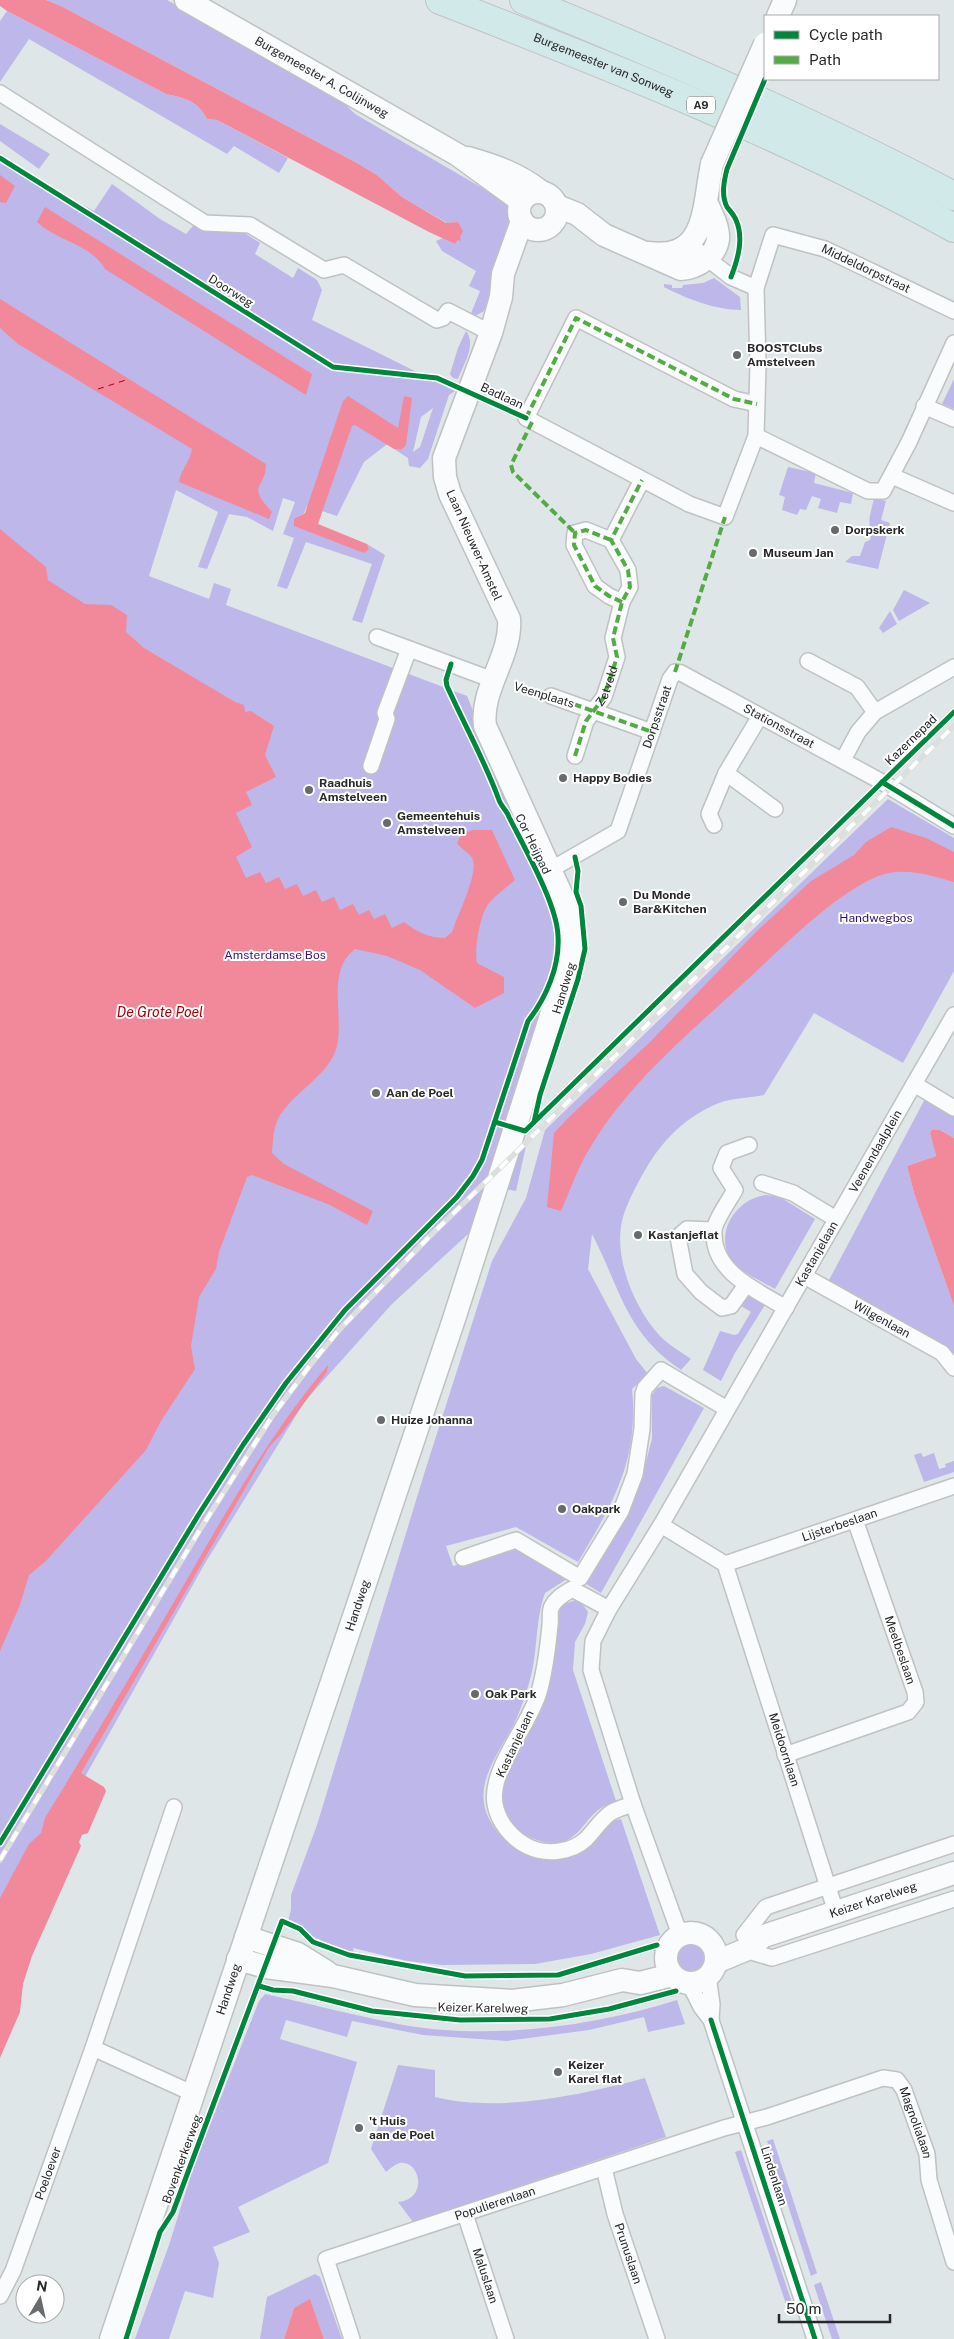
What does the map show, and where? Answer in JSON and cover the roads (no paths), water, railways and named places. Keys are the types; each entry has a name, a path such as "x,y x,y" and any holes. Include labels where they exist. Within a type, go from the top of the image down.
{"highway":[{"name":"Burgemeester van Sonweg","path":"440,0 626,72 789,144 954,228"},
{"name":"A9","path":"524,0 671,60 809,122 954,196"}],"main road":[{"name":"Burgemeester A. Colijnweg","path":"186,0 458,155 538,212 577,214 604,234 681,269 690,268 707,259"},
{"path":"778,15 785,0"},
{"path":"689,244 698,232 706,202 712,164 764,46"},
{"path":"706,202 717,229 718,240 707,259"},
{"name":"Laan Nieuwer-Amstel","path":"538,212 503,274 501,297 490,333 444,458 444,477 450,494 509,619 509,634 484,710 485,726 550,870"},
{"name":"Burgemeester A. Colijnweg","path":"642,252 664,255 679,251 689,244"},
{"name":"Handweg","path":"111,2339 454,1319 570,956 571,942 567,908 550,870"},
{"name":"Keizer Karelweg","path":"238,1960 266,1967 333,1976 415,1994 512,2000 563,1995 622,1980 633,1970 693,1966 751,1940 954,1873"},
{"path":"695,1933 693,1966 669,1945 680,1935 695,1933"},
{"name":"Keizer Karelweg","path":"246,1937 298,1954 333,1976"}],"street":[{"path":"0,93 205,223 250,225 324,270 344,265 437,320 443,318 448,311 490,333"},
{"name":"Middeldorpstraat","path":"756,288 773,235 825,249 954,311"},
{"path":"689,244 731,276 756,288 758,364 756,436 868,491 883,491 892,476 954,343"},
{"name":"Badlaan","path":"756,436 725,517 689,504 526,418 576,318 734,399 757,404"},
{"path":"924,406 954,419"},
{"path":"892,476 954,503"},
{"path":"622,602 595,586 574,545 575,533 586,530 611,540 642,480"},
{"name":"Zetveld","path":"595,711 604,697 617,657 614,638 622,602 630,587 628,570 611,540"},
{"path":"376,637 493,680"},
{"path":"371,766 387,720 385,714 409,649"},
{"path":"808,662 857,686 875,712"},
{"path":"843,760 858,732 875,712 954,667"},
{"name":"Stationsstraat","path":"675,672 681,672 843,760 954,826"},
{"name":"Dorpsstraat","path":"550,870 618,831 670,679 675,672"},
{"name":"Veenplaats","path":"551,696 652,732"},
{"name":"Veenplaats","path":"575,756 586,721 595,711"},
{"path":"714,825 709,814 726,773 760,716"},
{"path":"726,773 776,809"},
{"name":"Veenendaalplein","path":"836,1218 954,1015"},
{"path":"914,1084 954,1108"},
{"path":"749,1145 727,1153 721,1168 735,1190 713,1230 717,1251 725,1268 746,1285 786,1308"},
{"name":"Kastanjelaan","path":"680,1935 633,1804 591,1670 593,1641 609,1609 661,1525 836,1218 794,1193 762,1183"},
{"path":"713,1230 687,1229 678,1237 685,1274 701,1292 722,1308 731,1306 746,1285"},
{"name":"Wilgenlaan","path":"804,1276 942,1353 954,1368"},
{"path":"463,1558 516,1540 580,1578 621,1510 636,1474 645,1388 661,1370 727,1409"},
{"name":"Lijsterbeslaan","path":"725,1564 954,1486"},
{"name":"Meelbeslaan","path":"785,1755 908,1712 916,1702 915,1692 855,1520"},
{"path":"661,1525 725,1564"},
{"name":"Meidoornlaan","path":"725,1564 836,1912"},
{"name":"Kastanjelaan","path":"609,1609 572,1589 559,1596 551,1607 550,1626 539,1693 502,1768 496,1786 495,1803 501,1821 513,1837 530,1847 551,1852 571,1848 585,1840 600,1822 611,1813 633,1804"},
{"name":"Poeloever","path":"0,2296 14,2271 93,2048 174,1807"},
{"name":"Keizer Karelweg","path":"954,1844 766,1907 751,1940 772,1958 954,1899"},
{"name":"Lindenlaan","path":"693,1966 701,2007 711,2020 746,2121 816,2339"},
{"path":"93,2048 194,2094"},
{"name":"Magnolialaan","path":"746,2121 767,2117 884,2078 897,2080 904,2090 927,2154 929,2180 954,2262"},
{"name":"Populierenlaan","path":"352,2339 326,2259 746,2121"},
{"name":"Prunuslaan","path":"604,2168 615,2214 656,2339"},
{"name":"Maluslaan","path":"465,2214 506,2339"}],"water":[{"path":"0,0 46,0 61,6 357,163 377,175 402,197 446,223 458,222 463,231 460,237 461,241 458,240 455,244 429,232 217,120 207,119 199,108 190,101 166,94 7,11 0,6"},
{"path":"0,175 15,186 6,203 0,202"},
{"path":"45,207 312,374 306,395 105,269 99,260 82,248 45,229 37,222"},
{"path":"0,299 266,464 258,491 264,503 272,512 269,519 179,482 192,449 18,344 0,328"},
{"path":"348,396 398,428 404,396 412,398 406,445 401,450 394,449 355,425 352,426 318,524 367,544 369,549 364,553 294,526 294,519 305,513 343,401"},
{"name":"De Grote Poel","path":"0,529 46,567 48,580 85,604 111,605 127,615 126,632 144,648 235,702 244,705 245,712 251,711 274,726 265,755 276,777 246,792 252,805 236,813 252,847 236,857 246,878 260,872 266,883 279,877 285,889 297,884 303,896 316,890 322,902 334,897 340,910 353,904 359,915 369,910 374,919 385,914 392,928 404,922 423,934 445,938 452,932 473,875 473,860 457,843 462,833 473,830 492,830 515,880 489,903 480,923 477,941 477,963 504,977 504,993 475,1008 420,970 387,956 355,949 346,958 338,981 339,1034 333,1057 319,1076 284,1109 276,1123 272,1153 284,1164 373,1211 367,1225 330,1205 252,1175 247,1177 219,1252 216,1269 199,1297 191,1346 195,1369 161,1421 146,1450 45,1562 29,1575 20,1605 0,1651"},
{"path":"891,827 926,838 954,852 954,882 915,873 896,872 886,874 859,886 826,909 686,1035 645,1076 609,1119 588,1151 561,1211 547,1207 554,1133 649,1043 756,932 811,881 854,855 866,842"},
{"path":"932,1130 940,1130 954,1138 954,1306 914,1193 907,1166 936,1156 930,1133"},
{"path":"328,1365 327,1372 282,1433 269,1447 81,1773 104,1787 106,1791 88,1833 82,1835 79,1842 81,1846 32,1956 23,1984 20,2012 0,2058 0,1898 29,1844 41,1833 45,1818 237,1494 289,1415"},
{"path":"310,2299 324,2339 284,2339 294,2308"}],"railway":[{"path":"0,1860 201,1528 273,1415 339,1330 427,1239 954,726"}],"place":[{"name":"BOOSTClubs Amstelveen","path":"737,355"},
{"name":"Dorpskerk","path":"835,530"},
{"name":"Museum Jan","path":"753,553"},
{"name":"Happy Bodies","path":"563,778"},
{"name":"Raadhuis Amstelveen","path":"309,790"},
{"name":"Gemeentehuis Amstelveen","path":"387,823"},
{"name":"Du Monde Bar&Kitchen","path":"623,902"},
{"name":"Aan de Poel","path":"376,1093"},
{"name":"Kastanjeflat","path":"638,1235"},
{"name":"Huize Johanna","path":"381,1420"},
{"name":"Oakpark","path":"562,1509"},
{"name":"Oak Park","path":"475,1694"},
{"name":"Keizer Karel flat","path":"558,2072"},
{"name":"'t Huis aan de Poel","path":"359,2128"}],"park label":[{"name":"Handwegbos","path":"876,918"},
{"name":"Amsterdamse Bos","path":"275,955"}]}
